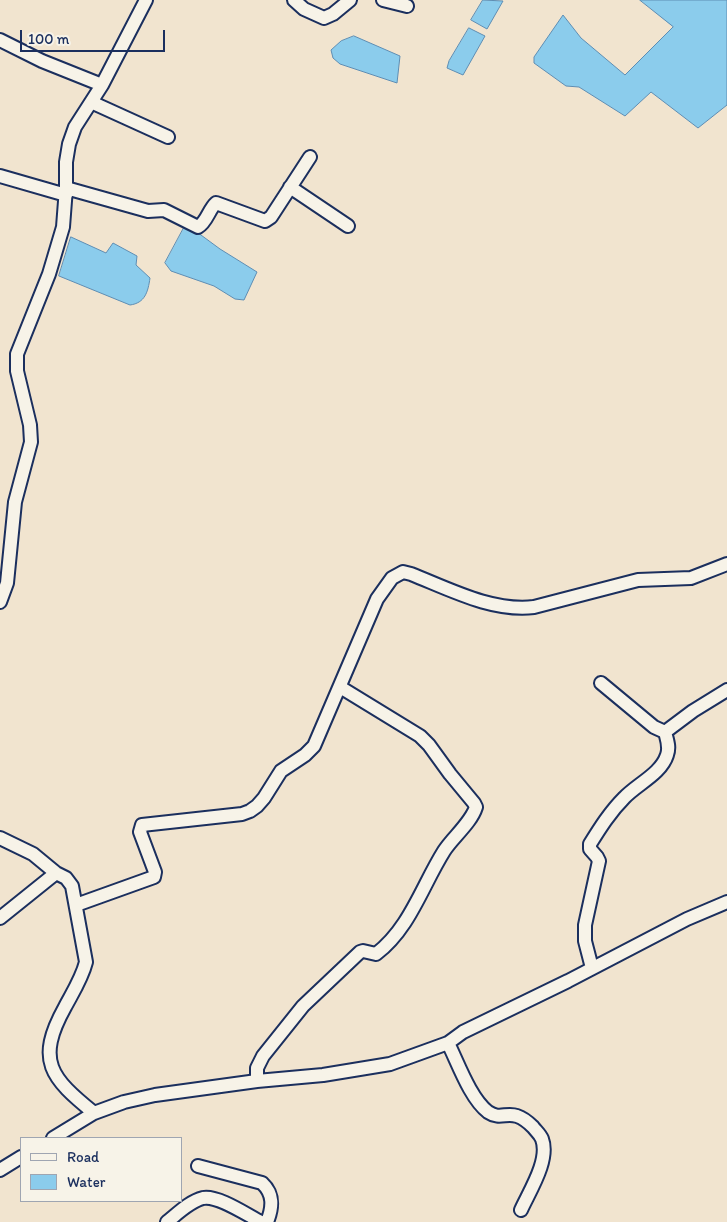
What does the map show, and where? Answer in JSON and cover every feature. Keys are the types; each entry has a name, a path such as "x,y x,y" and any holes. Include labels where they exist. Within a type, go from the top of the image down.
{"street":[{"path":"0,602 7,583 15,502 31,442 30,425 17,371 17,354 49,274 63,228 66,162 69,144 75,127 102,85 146,0"},
{"path":"294,0 304,9 324,18 333,14 350,0"},
{"path":"382,0 407,6"},
{"path":"0,40 42,61 102,85"},
{"path":"91,102 168,137"},
{"path":"0,176 148,211 164,210 198,227 202,225 216,203 261,220 268,220 310,157"},
{"path":"290,187 348,226"},
{"path":"76,905 154,877 155,872 140,832 142,825 242,814 257,806 281,770 305,755 314,746 377,599 387,584 398,574 403,572 411,574 467,596 500,606 519,609 534,608 638,580 691,578 727,564"},
{"path":"601,683 654,727 665,732"},
{"path":"258,1081 259,1062 303,1006 360,952 376,954 403,926 444,851 476,807 420,736 340,687"},
{"path":"665,732 693,711 727,690"},
{"path":"592,968 585,941 585,925 599,861 590,846 601,825 618,805 652,775 665,760 668,746 665,732"},
{"path":"0,838 33,854 71,883 86,962 83,973 51,1038 48,1054 52,1069 57,1078 69,1093 94,1113"},
{"path":"0,918 56,873"},
{"path":"55,1137 94,1113 108,1107 148,1097 258,1081 323,1075 390,1064 448,1043 463,1032 687,919 727,902"},
{"path":"448,1043 475,1097 488,1111 497,1116 511,1115 521,1117 530,1124 543,1141 542,1163 520,1210"},
{"path":"0,1170 20,1158"},
{"path":"198,1166 262,1183 272,1197 267,1222"},
{"path":"167,1222 192,1203 202,1198 210,1198 219,1200 260,1222"}],"water":[{"path":"483,0 503,1 487,29 471,20"},
{"path":"640,0 727,0 727,105 698,128 651,92 625,116 579,87 566,86 534,63 534,57 563,15 581,38 625,75 673,27"},
{"path":"469,28 485,36 463,75 447,68 449,61"},
{"path":"354,36 400,56 397,83 340,64 333,58 331,50 341,41"},
{"path":"186,224 220,249 257,272 244,300 235,299 214,286 171,271 165,263"},
{"path":"71,237 106,253 113,243 137,256 136,265 150,278 145,296 139,302 130,305 59,276"}]}
